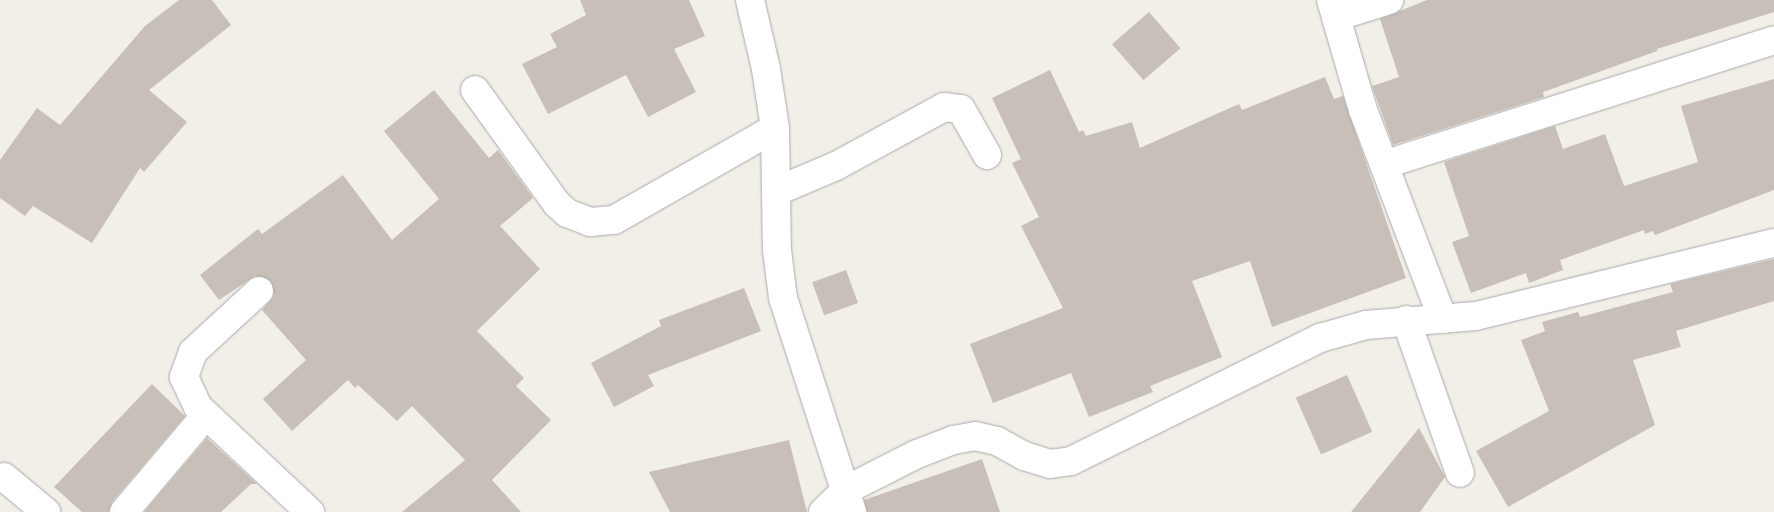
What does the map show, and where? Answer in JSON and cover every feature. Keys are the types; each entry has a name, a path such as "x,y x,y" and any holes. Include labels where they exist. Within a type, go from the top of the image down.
{"street":[{"path":"750,0 766,69 775,128 777,250 783,298 849,501"},
{"path":"1389,0 1334,9 1363,110 1386,164 1443,319"},
{"path":"1386,164 1774,40"},
{"path":"475,90 557,204 567,212 590,222 603,224 614,220 775,128"},
{"path":"777,191 836,166 944,107 961,109 987,155"},
{"path":"822,512 849,501 917,454 953,440 975,436 997,441 1024,456 1050,464 1071,461 1320,338 1366,325 1406,320 1476,316 1774,243"},
{"path":"259,292 193,352 184,377 198,408 310,512"},
{"path":"1406,320 1460,473"},
{"path":"124,512 206,415"},
{"path":"4,477 46,512"}],"building":[{"path":"179,0 212,0 231,25 149,90 187,122 144,172 140,168 92,243 33,206 25,216 0,198 0,160 37,108 60,125 145,26"},
{"path":"580,0 689,0 705,36 674,49 696,92 648,117 626,75 548,114 522,64 557,47 550,34 586,15"},
{"path":"1427,0 1774,0 1774,12 1657,49 1657,51 1543,92 1544,97 1393,145 1372,86 1399,77 1380,19"},
{"path":"1149,12 1180,48 1144,80 1112,44"},
{"path":"1050,70 1079,132 1083,130 1086,136 1132,122 1140,148 1239,104 1242,110 1325,77 1334,99 1343,96 1406,278 1272,327 1250,261 1192,281 1222,357 1150,386 1153,392 1089,417 1071,373 993,403 970,344 1063,308 1021,226 1039,217 1012,163 1021,159 992,98"},
{"path":"1774,79 1774,190 1655,235 1653,231 1645,234 1644,230 1560,260 1563,270 1529,283 1526,273 1471,293 1452,242 1469,236 1444,162 1555,126 1563,149 1605,134 1624,186 1698,162 1681,106"},
{"path":"434,90 489,158 498,150 533,198 500,226 540,269 477,331 524,378 516,386 551,420 492,480 521,512 402,512 465,460 412,406 397,421 358,385 355,388 348,380 292,431 263,399 306,360 262,310 274,296 271,281 255,276 219,300 200,275 258,229 262,234 343,175 392,240 439,199 384,131"},
{"path":"1774,259 1774,301 1676,331 1681,347 1633,360 1655,425 1508,507 1476,451 1549,411 1521,340 1545,331 1542,322 1578,312 1580,317 1673,292 1670,284"},
{"path":"846,270 858,303 824,315 812,282"},
{"path":"744,288 761,331 648,375 654,386 614,407 591,363 661,326 659,320"},
{"path":"1347,375 1372,432 1321,454 1296,398"},
{"path":"152,384 185,416 112,502 109,512 82,512 54,487"},
{"path":"1419,428 1445,477 1420,512 1351,512"},
{"path":"207,438 257,484 251,484 221,512 144,512"},
{"path":"789,440 807,512 670,512 649,472"},
{"path":"982,459 1000,512 867,512 864,500"}]}
